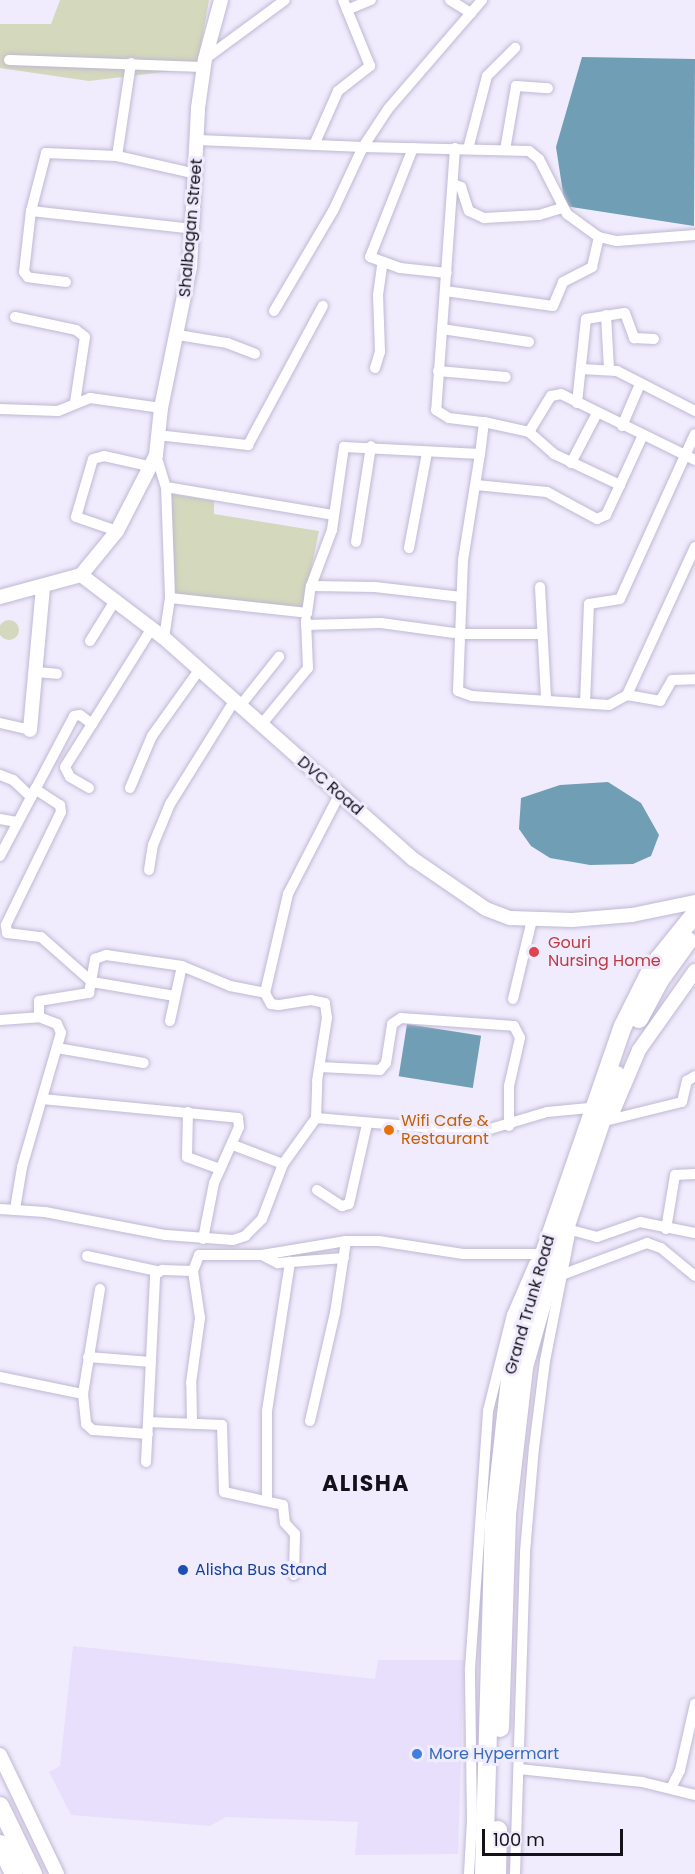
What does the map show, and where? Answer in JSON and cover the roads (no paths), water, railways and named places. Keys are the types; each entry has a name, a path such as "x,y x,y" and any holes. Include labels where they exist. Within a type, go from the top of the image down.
{"highway":[{"name":"Grand Trunk Road","path":"497,1874 505,1585 513,1450 524,1366 641,986 695,914"},
{"name":"Grand Trunk Road","path":"484,1874 494,1524 502,1425 524,1314 544,1249 646,1004 695,932"},
{"path":"0,1806 33,1874"},
{"path":"0,1844 14,1874"}],"main road":[{"name":"Shalbagan Street","path":"152,461 161,408 178,335 193,229 205,63 221,0"},
{"path":"0,597 43,588 81,575 117,531 152,461"},
{"name":"DVC Road","path":"81,575 116,599 164,638 339,795 459,893 486,909 532,920 632,915 695,902"},
{"path":"30,730 43,588"},
{"path":"602,1111 639,1050 695,971"},
{"path":"0,1755 57,1874"}],"street":[{"path":"9,60 205,63 285,0"},
{"path":"314,145 338,91 370,66 345,5 370,0"},
{"path":"450,0 471,13"},
{"path":"274,311 333,211 363,147 388,109 482,0"},
{"path":"468,149 487,76 515,48"},
{"path":"117,156 131,63"},
{"path":"505,150 516,86 548,88"},
{"path":"198,140 505,150 535,154 562,208 599,237 617,241 695,235"},
{"path":"413,148 371,248 373,261 382,265 447,273"},
{"path":"455,148 435,403 440,416 530,432 554,454 620,485"},
{"path":"66,282 25,275 31,211 46,153 117,156 196,174"},
{"path":"453,184 461,187 469,210 484,218 539,215 562,208"},
{"path":"31,211 193,229"},
{"path":"445,291 553,306 563,282 592,267 599,237"},
{"path":"375,368 380,352 378,295 382,265"},
{"path":"157,435 248,445 323,306"},
{"path":"577,403 584,323 591,317 625,313 634,338 654,339"},
{"path":"606,315 609,368"},
{"path":"15,317 76,330 85,337 75,402"},
{"path":"442,328 529,342"},
{"path":"178,335 227,343 255,354"},
{"path":"581,369 609,368 695,411"},
{"path":"438,371 506,376"},
{"path":"622,426 640,384"},
{"path":"530,432 551,396 561,394 596,415 690,457"},
{"path":"0,409 52,411 90,398 161,408"},
{"path":"571,463 596,415"},
{"path":"484,422 461,597 461,634 456,682 462,694 546,699 585,704 616,704 627,695 695,547"},
{"path":"585,704 589,604 620,599 690,457 695,434"},
{"path":"476,485 547,492 597,519 606,515 643,435"},
{"path":"261,725 308,668 306,625 311,586 332,530 344,447 371,446 427,453 480,454"},
{"path":"356,542 371,446"},
{"path":"409,548 427,453"},
{"path":"117,531 76,517 93,459 104,456 152,461 166,487 170,598 164,638"},
{"path":"166,487 333,515"},
{"path":"311,586 375,587 461,597"},
{"path":"540,587 546,699"},
{"path":"170,598 307,613"},
{"path":"90,641 116,599"},
{"path":"306,625 381,623 461,634 543,634"},
{"path":"89,788 70,777 65,767 152,628"},
{"path":"149,870 153,845 170,804 237,704 279,657"},
{"path":"130,788 152,735 199,670"},
{"path":"36,672 57,674"},
{"path":"627,695 660,701 672,680 695,679"},
{"path":"0,856 74,717 80,715 92,724"},
{"path":"0,723 30,730"},
{"path":"0,775 60,805 61,812 6,930 12,935 41,937 92,982 176,996"},
{"path":"0,1209 15,1209 202,1239 233,1240 254,1229 262,1219 283,1164 316,1118 327,1018 325,1003 311,1000 272,1004 265,993 288,894 339,795"},
{"path":"0,819 17,822"},
{"path":"513,999 532,920"},
{"path":"39,1017 39,1001 86,995 92,982 94,962 101,956 182,966 230,986 265,993"},
{"path":"170,1021 182,966"},
{"path":"0,1020 39,1017 61,1027 15,1209"},
{"path":"320,1067 380,1070 386,1064 392,1024 401,1018 514,1026 520,1038 509,1086 509,1126"},
{"path":"57,1048 144,1063"},
{"path":"316,1118 480,1132 509,1126 547,1112 602,1111 682,1102 687,1081 695,1076"},
{"path":"42,1099 238,1118 233,1145 220,1169 202,1239"},
{"path":"188,1112 187,1156 220,1169"},
{"path":"317,1191 342,1206 349,1203 367,1124"},
{"path":"233,1145 283,1164"},
{"path":"666,1229 675,1175 695,1174"},
{"path":"515,1874 525,1552 534,1448 545,1361 564,1274 574,1201"},
{"path":"571,1230 588,1238 640,1222 695,1233"},
{"path":"310,1421 346,1241"},
{"path":"192,1422 191,1383 200,1318 193,1271 199,1255 262,1256 346,1241 379,1241 463,1254 544,1249"},
{"path":"564,1274 648,1244 661,1248 695,1276"},
{"path":"469,1874 472,1820 470,1669 488,1411 512,1315 524,1281 544,1249"},
{"path":"87,1256 158,1271 193,1271"},
{"path":"262,1256 272,1262 344,1258"},
{"path":"267,1499 267,1411 290,1262"},
{"path":"146,1462 154,1282 158,1271"},
{"path":"100,1289 83,1394 89,1428 148,1434"},
{"path":"88,1357 152,1362"},
{"path":"0,1377 83,1394"},
{"path":"148,1422 219,1423 224,1427 224,1492 267,1499 283,1505 285,1523 296,1534 294,1575"},
{"path":"671,1788 680,1770 695,1704"},
{"path":"519,1769 671,1788 695,1795"}],"water":[{"path":"582,57 695,59 694,226 565,206 556,147"},
{"path":"608,782 641,803 659,835 651,856 633,864 590,865 550,858 531,846 519,829 521,798 560,785"},
{"path":"407,1024 481,1036 473,1088 399,1076"}],"place":[{"name":"Gouri Nursing Home","path":"534,952"},
{"name":"Wifi Cafe & Restaurant","path":"389,1130"},
{"name":"Alisha Bus Stand","path":"183,1570"},
{"name":"More Hypermart","path":"417,1754"}],"district":[{"name":"ALISHA","path":"366,1484"}]}
